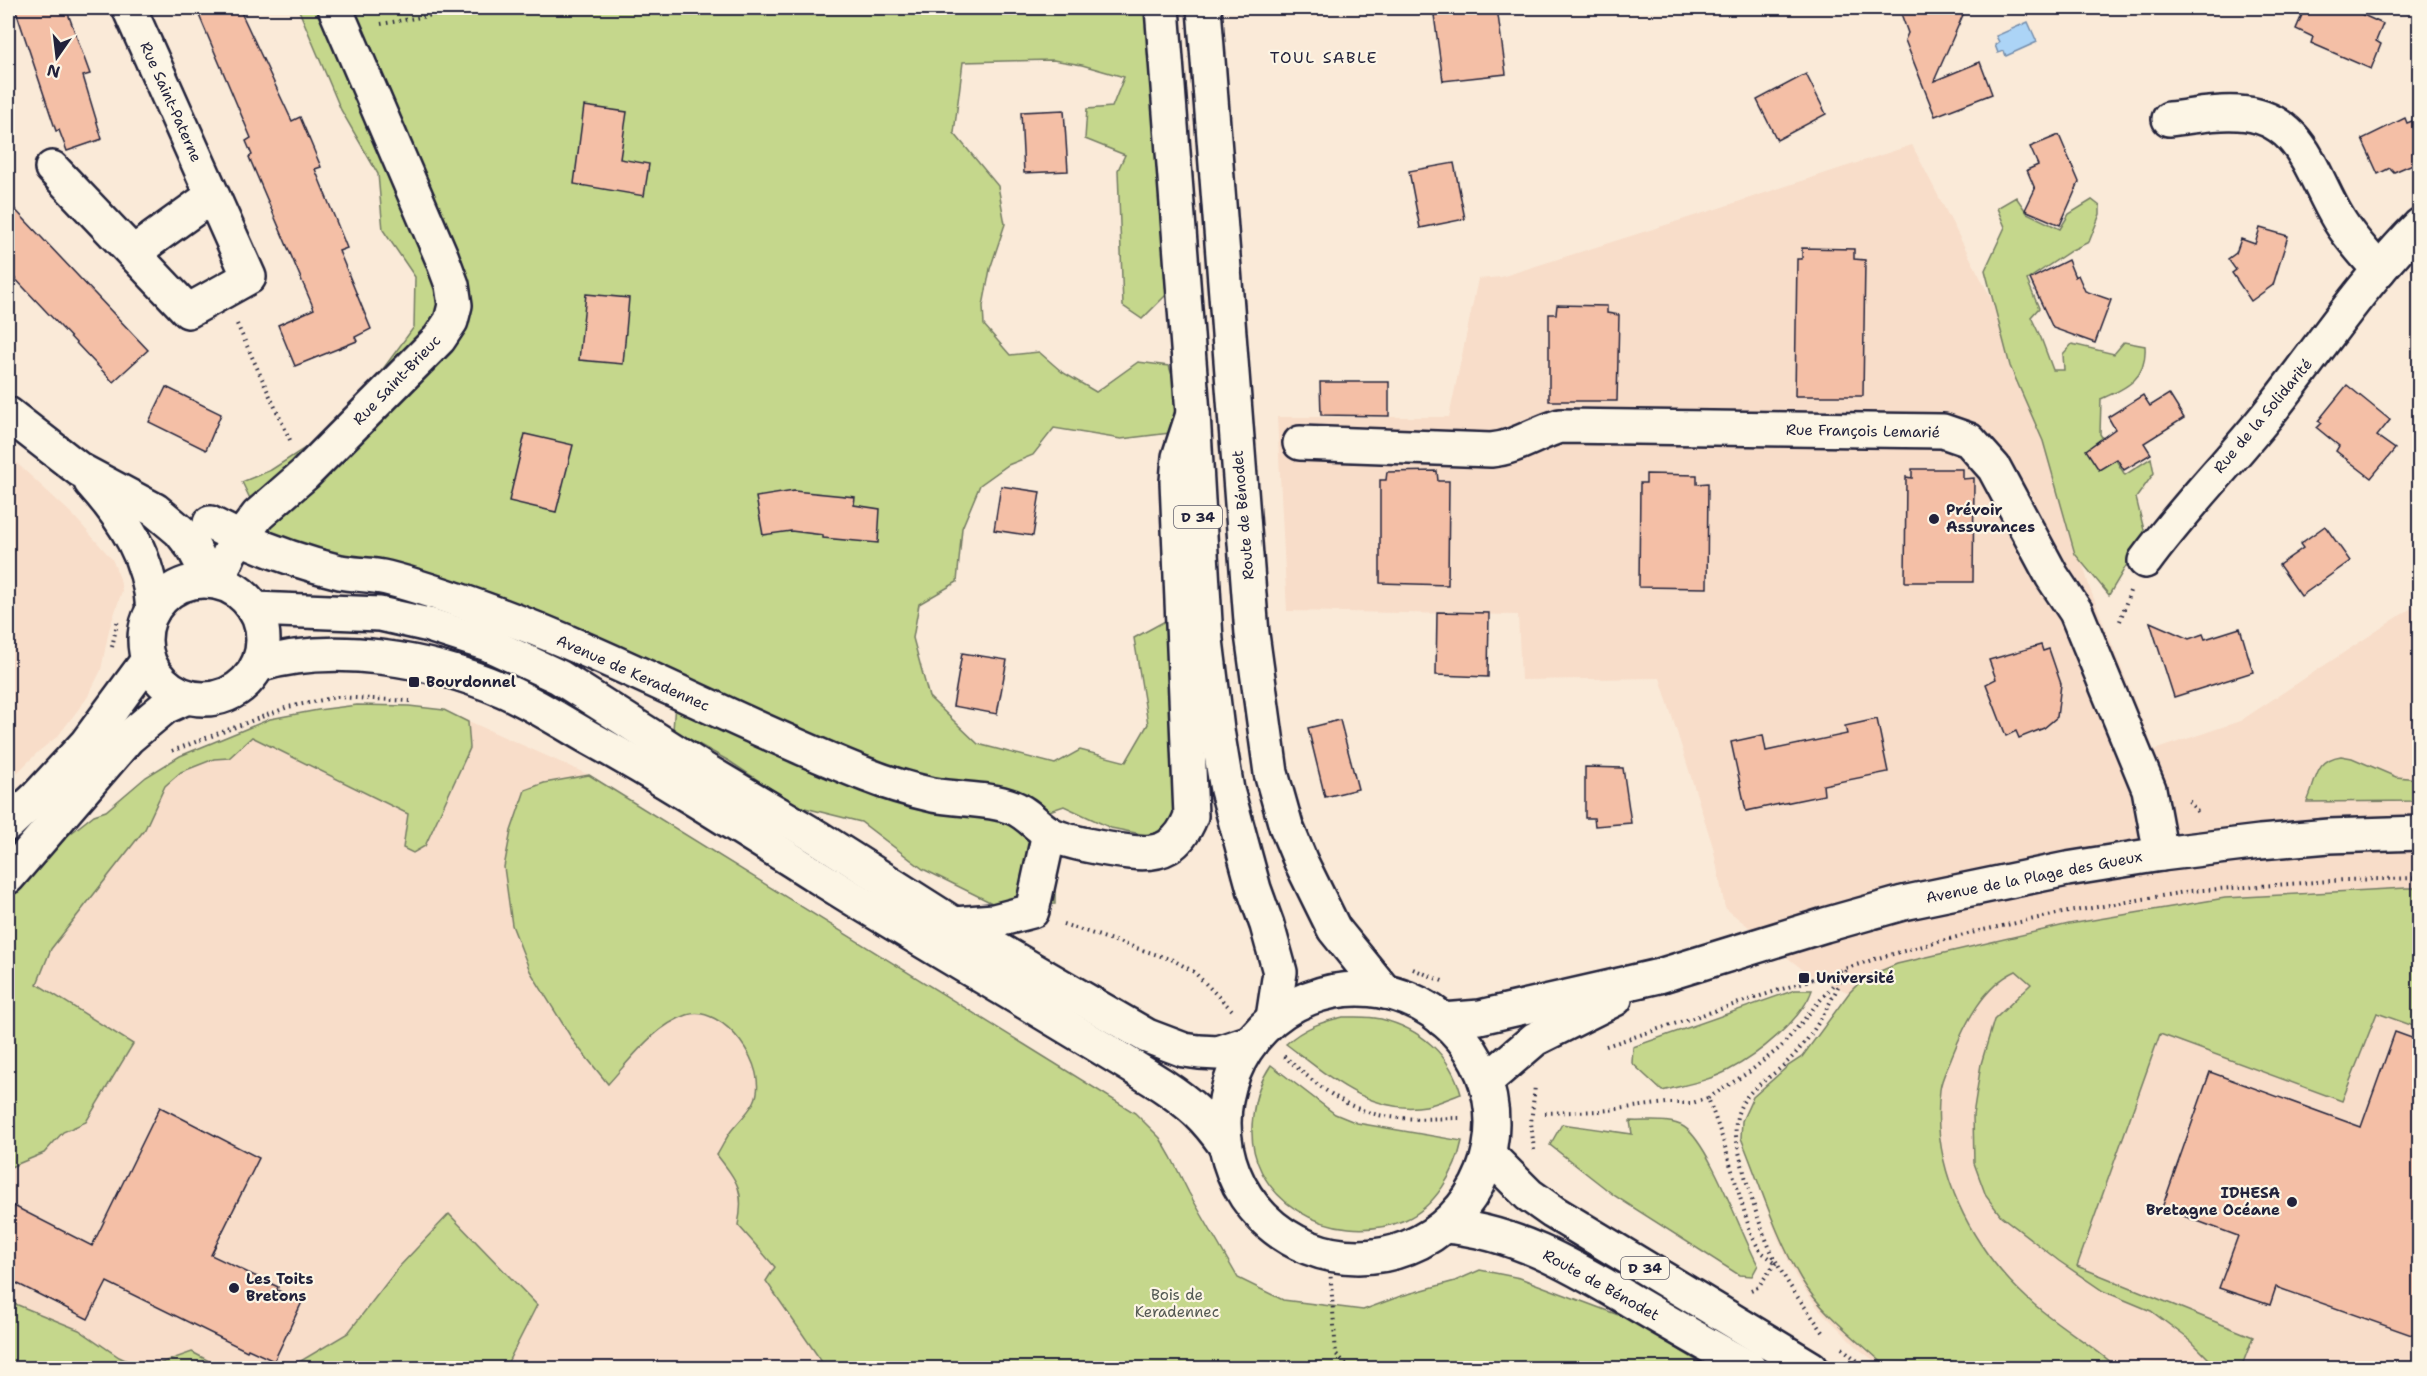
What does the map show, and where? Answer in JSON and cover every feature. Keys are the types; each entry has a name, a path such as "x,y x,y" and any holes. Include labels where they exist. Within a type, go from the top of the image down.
{"street":[{"name":"Rue Saint-Paterne","path":"52,168 188,311 249,277 129,8"},
{"name":"D 34","path":"1162,8 1193,413 1206,640 1216,730 1234,820 1280,972 1266,1036"},
{"name":"Route de Bénodet","path":"1204,8 1252,634 1272,773 1286,826 1300,862 1334,929 1385,992"},
{"name":"Rue Saint-Brieuc","path":"214,582 239,538 258,515 305,474 439,339 451,321 455,305 452,285 442,258 340,18"},
{"path":"2169,119 2236,112 2271,121 2286,130 2306,153 2339,220 2379,270"},
{"path":"133,253 212,196"},
{"name":"Rue de la Solidarité","path":"2145,561 2178,516 2266,416 2379,270 2420,225"},
{"name":"Avenue de Keradennec","path":"210,523 239,538 341,572 384,577 490,612 613,662 684,696 868,776 933,795 1013,807 1049,833 1099,847 1155,853 1173,844 1185,833 1191,816 1177,481 1179,457 1193,413"},
{"path":"8,414 80,470 155,510 180,531 214,582"},
{"name":"Rue François Lemarié","path":"1300,443 1491,450 1508,448 1560,426 1943,431 1970,440 1994,468 2086,634 2148,789 2161,854"},
{"path":"80,470 105,499 132,538 146,566 151,585 153,610"},
{"path":"214,582 231,588 244,597 254,609 261,625 263,643 258,665 245,682 224,695 212,699 187,697 170,689 157,676 148,660 145,643 146,626 153,610 162,598 175,588 189,583 214,582"},
{"path":"254,609 339,611 400,618 460,635 519,658 559,677 701,768 817,837 954,924 1148,1036 1184,1050 1218,1053 1266,1036"},
{"path":"258,665 299,657 372,657 432,668 469,678 513,695 663,778 859,903 1187,1102 1205,1118 1225,1145 1239,1185 1263,1219 1298,1243 1337,1256 1379,1256 1419,1243 1445,1226 1473,1194 1489,1155 1491,1105 1486,1081 1469,1047 1443,1020 1416,1002 1385,992 1342,990 1301,1001 1233,1074 1224,1109 1225,1145"},
{"path":"8,824 86,744 148,660"},
{"path":"8,877 128,738 165,707 187,697"},
{"path":"954,924 1005,919 1032,911 1049,833"},
{"name":"Avenue de la Plage des Gueux","path":"1443,1020 1480,1017 1659,976 1814,928 1922,899 2067,869 2161,854 2306,838 2420,833"},
{"name":"Avenue de la Plage des Gueux","path":"1486,1081 1535,1039 1659,976"},
{"name":"D 34","path":"1489,1155 1529,1196 1553,1212 1811,1368"},
{"name":"Route de Bénodet","path":"1445,1226 1499,1234 1553,1257 1749,1368"}],"path":[{"path":"340,18 438,14 456,8"},
{"path":"224,292 305,474"},
{"path":"111,649 120,610"},
{"path":"170,751 288,707 337,697 420,701"},
{"path":"1604,1047 1878,958 1979,931 2135,899 2190,891 2345,880 2420,878"},
{"path":"1032,911 1074,928 1173,960 1194,972 1234,1012"},
{"path":"1407,966 1437,980 1452,984"},
{"path":"1545,1113 1601,1111 1666,1103 1692,1103 1708,1098 1749,1072 1780,1047 1846,970"},
{"path":"1827,1338 1800,1304 1776,1262 1756,1207 1737,1141 1736,1119 1741,1104 1751,1091 1784,1065 1803,1044 1831,1003 1846,970"},
{"path":"1266,1036 1324,1089 1351,1106 1367,1112 1407,1118 1463,1118"},
{"path":"1538,1156 1533,1144 1531,1123 1533,1096 1539,1077"},
{"path":"1708,1098 1751,1234 1760,1251 1776,1262"},
{"path":"1329,1253 1336,1354 1350,1368"},
{"path":"1835,1343 1866,1368"},
{"path":"1457,1368 1523,1365 1541,1368"}],"shaded area":[{"path":"1912,145 2027,368 2090,589 2154,750 2240,721 2410,609 2419,600 2419,1368 1884,1368 1860,1350 1817,1307 1796,1277 1777,1236 1741,1138 1742,1121 1753,1097 1788,1066 1802,1057 1824,1031 1849,993 1807,973 1725,908 1713,847 1660,678 1521,680 1518,615 1287,611 1277,417 1449,417 1478,279 1501,277"},
{"path":"8,455 72,514 112,559 122,591 109,630 101,670 87,698 58,736 39,751 8,782"},
{"path":"357,705 409,706 444,710 589,775 1135,1113 1160,1138 1196,1205 1153,1368 8,1368 8,952 128,794 146,777 180,756 270,719"}],"green space":[{"path":"298,8 452,8 458,14 489,8 1151,8 1172,289 1142,319 1123,306 1118,170 1125,155 1085,139 1087,109 1112,107 1124,77 1082,65 1053,60 963,62 954,133 998,186 1005,224 990,269 983,306 984,325 1010,355 1039,352 1062,372 1096,392 1138,362 1169,366 1181,404 1170,433 1121,439 1054,428 1033,455 1008,465 980,485 962,528 957,582 919,604 913,638 929,697 978,744 1055,764 1080,750 1126,762 1148,724 1134,638 1167,620 1185,812 1151,836 1111,828 1064,806 1019,821 1055,865 1055,904 998,906 923,869 861,822 797,806 729,761 673,730 675,703 657,676 487,630 371,590 328,586 311,557 273,535 258,515 242,482 271,470 316,441 366,392 414,327 415,277 383,230 378,174 341,110"},
{"path":"2016,197 2027,213 2060,229 2069,214 2092,200 2100,206 2100,214 2089,242 2072,250 2027,280 2039,308 2031,317 2053,370 2064,370 2063,354 2072,344 2114,354 2124,342 2145,346 2143,367 2139,374 2127,386 2101,399 2100,434 2125,475 2151,458 2154,473 2136,498 2145,534 2109,595 2075,554 2043,441 2010,366 1985,270 2005,227 1997,208"},
{"path":"357,705 409,706 444,710 468,722 470,748 425,846 413,853 403,848 408,814 252,737 229,758 214,759 181,772 165,786 145,829 51,949 37,984 133,1044 86,1122 63,1132 44,1153 8,1168 8,899 61,841 94,815 106,811 146,777 180,756 270,719"},
{"path":"2341,756 2352,758 2396,777 2419,779 2419,801 2307,802 2321,767 2332,758"},
{"name":"Bois de Keradennec","path":"589,775 1135,1113 1160,1138 1238,1278 1283,1300 1363,1310 1401,1296 1455,1281 1480,1270 1520,1278 1629,1319 1709,1368 826,1368 766,1281 775,1267 738,1225 741,1204 738,1187 717,1155 731,1131 752,1106 757,1088 756,1072 750,1056 740,1041 729,1028 715,1019 701,1014 687,1015 675,1020 654,1035 608,1084 574,1042 530,971 512,925 504,867 511,831 525,790 544,783"},
{"path":"2419,888 2419,1028 2377,1013 2342,1101 2160,1034 2077,1266 2253,1337 2241,1368 2218,1368 2191,1341 2151,1311 2103,1291 2059,1261 2001,1216 1986,1196 1974,1163 1973,1115 1981,1064 1994,1020 2031,984 2016,971 1994,986 1976,1007 1963,1031 1942,1082 1939,1120 1948,1177 1972,1231 2007,1278 2061,1326 2118,1368 1968,1368 1952,1361 1930,1368 1888,1368 1819,1304 1801,1279 1776,1227 1741,1138 1742,1121 1753,1097 1788,1066 1802,1057 1849,993 1864,978 1897,964 2069,924 2225,898"},
{"path":"1795,990 1812,990 1799,1013 1765,1046 1721,1074 1662,1091 1632,1063 1633,1047"},
{"path":"1343,1017 1381,1019 1409,1029 1432,1045 1441,1055 1456,1080 1461,1094 1426,1106 1387,1105 1350,1090 1286,1044 1313,1026"},
{"path":"1271,1065 1335,1114 1357,1123 1462,1141 1455,1164 1435,1197 1416,1214 1405,1220 1377,1228 1349,1228 1322,1222 1297,1210 1277,1193 1261,1171 1253,1146 1255,1102 1261,1083"},
{"path":"1630,1121 1672,1122 1684,1127 1694,1137 1714,1170 1758,1265 1752,1276 1739,1275 1615,1196 1550,1145 1562,1124 1632,1134"},
{"path":"449,1214 537,1305 505,1368 289,1368 348,1333 399,1267"},
{"path":"8,1301 79,1330 119,1357 142,1368 8,1368"},
{"path":"192,1352 222,1368 147,1368"}],"water":[{"path":"2028,22 2037,42 2006,56 2004,51 1998,53 1995,45 1999,42 1996,36"}],"building":[{"path":"15,8 66,8 90,74 83,76 102,139 67,151 59,130 56,131"},
{"path":"196,8 239,8 292,121 300,117 321,167 315,169 347,248 339,251 371,329 355,337 357,341 295,366 278,325 314,309 249,157 252,155 246,141 251,138"},
{"path":"1497,8 1506,74 1443,81 1434,15"},
{"path":"1899,8 1966,8 1934,81 1980,62 1992,94 1935,116 1905,40 1908,33"},
{"path":"2305,8 2363,8 2361,14 2383,24 2376,41 2381,44 2371,69 2311,43 2313,37 2296,29"},
{"path":"1806,74 1826,114 1777,140 1757,100"},
{"path":"584,106 627,112 620,159 649,164 644,196 574,184"},
{"path":"1064,110 1068,171 1024,173 1021,112"},
{"path":"2405,118 2407,123 2420,118 2420,161 2394,172 2390,168 2378,174 2362,139"},
{"path":"2059,135 2079,182 2060,225 2025,210 2035,189 2027,170 2038,165 2030,147"},
{"path":"1454,163 1465,219 1420,228 1409,171"},
{"path":"8,202 148,350 113,382 8,271"},
{"path":"2260,228 2288,236 2273,285 2251,301 2232,273 2236,270 2228,259 2236,253 2241,239 2255,244"},
{"path":"1802,248 1854,249 1854,259 1865,260 1863,396 1795,396 1797,259 1802,259"},
{"path":"2068,260 2075,277 2078,275 2085,291 2111,300 2095,343 2053,328 2030,279"},
{"path":"586,294 629,298 623,364 579,360"},
{"path":"1557,305 1607,306 1607,313 1619,315 1617,401 1549,401 1549,314 1556,314"},
{"path":"1320,382 1389,382 1389,416 1321,415"},
{"path":"2347,385 2390,420 2377,436 2395,449 2371,478 2336,451 2339,446 2317,428 2322,423 2318,421"},
{"path":"166,387 221,414 206,450 149,422"},
{"path":"2169,394 2184,418 2144,443 2151,454 2124,470 2117,459 2099,470 2086,450 2115,429 2108,417 2143,395 2150,406"},
{"path":"525,434 573,445 556,512 509,501"},
{"path":"1912,469 1963,469 1963,479 1974,478 1973,582 1905,582 1906,477 1912,478"},
{"path":"1437,471 1438,481 1449,481 1448,585 1380,583 1380,480 1386,480 1387,472"},
{"path":"1646,474 1697,475 1697,484 1708,483 1707,588 1639,587 1640,483 1646,483"},
{"path":"1001,486 1040,492 1033,536 994,530"},
{"path":"794,491 855,497 854,505 880,509 878,543 823,538 823,535 791,531 763,535 756,497"},
{"path":"2325,526 2350,561 2301,596 2279,565 2303,548 2300,544"},
{"path":"1437,612 1489,613 1488,677 1436,675"},
{"path":"2150,622 2189,639 2203,634 2205,639 2240,628 2253,672 2174,697"},
{"path":"2041,645 2043,651 2049,649 2061,684 2057,717 2044,728 2019,738 2016,731 2006,736 1986,684 1996,679 1989,660"},
{"path":"962,653 1007,660 997,714 953,706"},
{"path":"1877,719 1888,772 1823,785 1824,795 1746,811 1731,742 1763,735 1766,751 1847,734 1845,726"},
{"path":"1340,720 1358,789 1325,797 1308,728"},
{"path":"1585,767 1623,768 1631,823 1595,826 1594,818 1585,818"},
{"name":"IDHESA Bretagne Océane","path":"2395,1032 2420,1041 2420,1338 2276,1287 2270,1305 2219,1288 2238,1236 2162,1208 2210,1072 2361,1127"},
{"path":"160,1107 259,1158 211,1255 278,1287 277,1290 302,1302 274,1361 248,1349 247,1351 107,1282 88,1319 8,1279 8,1203 92,1246"}],"place":[{"name":"Prévoir Assurances","path":"1934,519"},
{"name":"Bourdonnel","path":"414,682"},
{"name":"Université","path":"1804,978"},
{"name":"IDHESA Bretagne Océane","path":"2292,1202"},
{"name":"Les Toits Bretons","path":"234,1288"}],"district":[{"name":"TOUL SABLE","path":"1324,57"}]}
